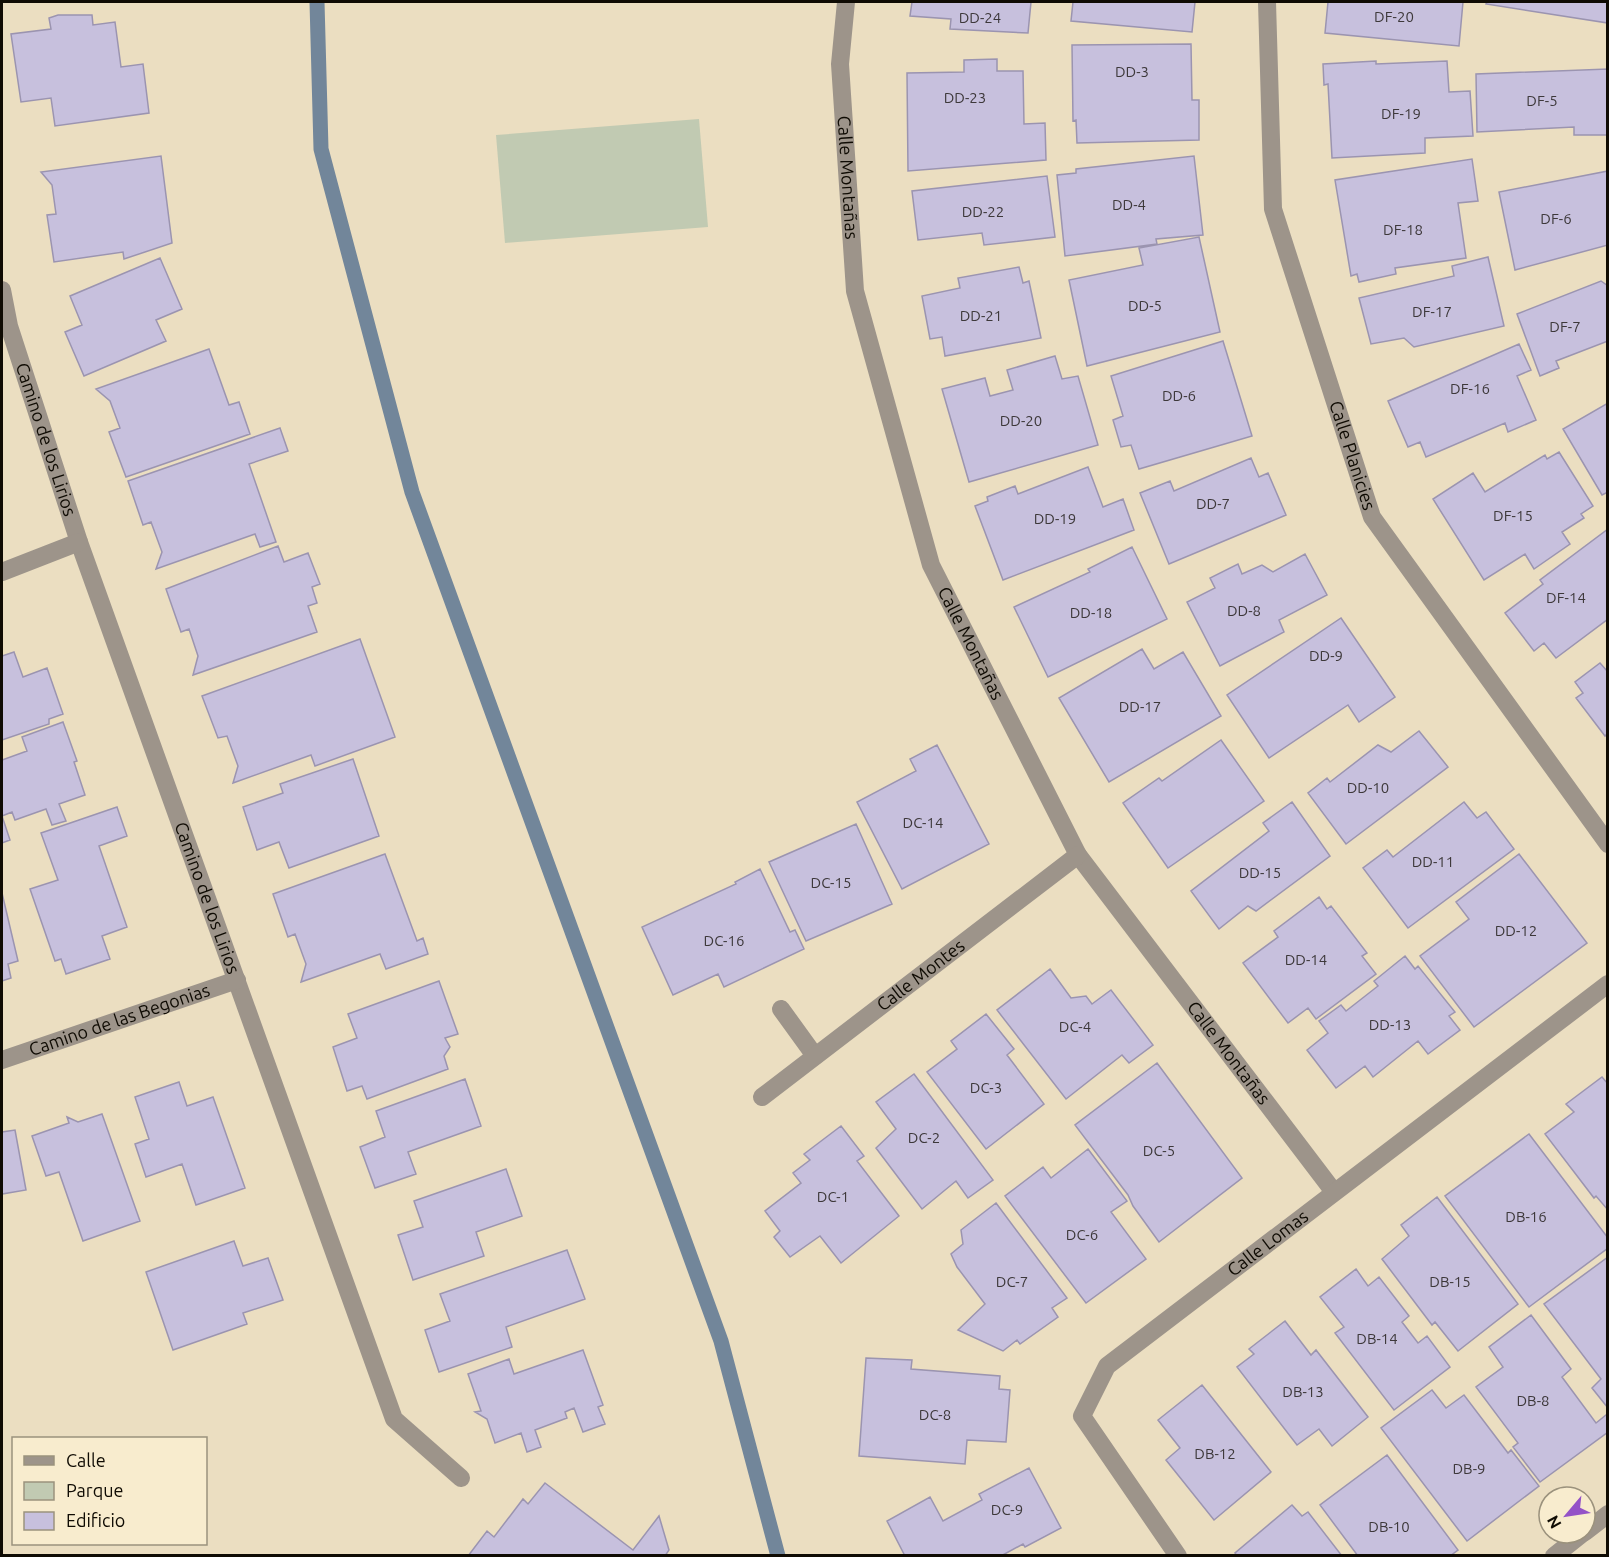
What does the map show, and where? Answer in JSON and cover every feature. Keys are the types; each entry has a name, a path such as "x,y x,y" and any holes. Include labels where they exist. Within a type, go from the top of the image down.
{"street":[{"name":"Calle Montañas","path":"846,2 840,64 855,291 931,566 1078,855 1334,1192"},
{"name":"Calle Planicies","path":"1267,2 1273,209 1372,517 1608,844"},
{"name":"Camino de los Lirios","path":"2,290 9,327 79,542 394,1419 461,1478"},
{"path":"2,572 79,542"},
{"name":"Calle Montes","path":"762,1097 1078,855"},
{"name":"Camino de las Begonias","path":"2,1060 237,980"},
{"name":"Calle Lomas","path":"1178,1556 1082,1416 1107,1366 1608,984"},
{"path":"781,1009 814,1056"},
{"path":"1554,1556 1568,1545"}],"green space":[{"path":"699,119 708,227 505,243 496,135"}],"building":[{"path":"912,2 1031,2 1028,33 950,29 951,19 910,16"},
{"path":"1073,2 1195,2 1192,32 1071,21"},
{"path":"1328,2 1463,2 1459,46 1325,33"},
{"path":"1487,2 1608,2 1608,23 1486,4"},
{"path":"58,15 92,15 93,25 115,22 121,67 143,64 149,113 55,126 51,98 21,102 11,34 51,29 49,18"},
{"path":"1191,44 1192,100 1199,100 1199,140 1077,143 1076,120 1073,121 1072,45"},
{"path":"997,59 997,71 1023,71 1024,124 1045,123 1046,160 908,171 907,73 964,72 964,60"},
{"path":"1376,61 1376,64 1447,61 1449,92 1470,91 1473,136 1425,138 1425,153 1332,158 1328,84 1324,85 1323,64"},
{"path":"1608,69 1608,135 1574,135 1574,127 1477,132 1476,74"},
{"path":"161,156 172,243 124,259 123,252 54,262 47,215 56,214 52,185 41,172"},
{"path":"1194,156 1203,235 1156,239 1157,244 1065,256 1057,175 1076,173 1076,169"},
{"path":"1472,159 1478,201 1458,203 1466,258 1395,268 1396,274 1359,282 1357,274 1351,276 1335,180"},
{"path":"1608,171 1608,245 1515,270 1499,192"},
{"path":"1047,176 1055,237 984,245 982,233 918,240 912,191"},
{"path":"1199,237 1220,332 1087,366 1069,280 1143,265 1139,248"},
{"path":"1488,257 1504,326 1414,347 1404,338 1371,344 1359,298 1454,276 1452,266"},
{"path":"160,258 182,309 156,320 166,341 84,376 65,332 82,325 70,296"},
{"path":"1019,267 1023,283 1029,281 1041,338 945,356 942,337 930,339 922,296 960,288 958,278"},
{"path":"1601,281 1608,286 1608,341 1556,361 1559,368 1540,376 1517,314"},
{"path":"1223,341 1252,436 1139,469 1131,445 1121,447 1113,420 1123,416 1111,376"},
{"path":"1519,344 1531,370 1517,376 1536,420 1508,432 1505,423 1426,457 1420,442 1408,447 1388,401"},
{"path":"209,349 229,405 239,402 250,434 126,477 109,432 120,428 110,401 96,389"},
{"path":"1055,356 1062,379 1078,376 1098,445 969,482 942,389 985,378 990,396 1013,390 1007,370"},
{"path":"1608,403 1608,492 1602,495 1563,429"},
{"path":"280,428 288,451 249,464 276,542 260,547 255,534 156,569 162,552 151,522 143,525 128,481"},
{"path":"1559,452 1593,506 1581,514 1584,518 1562,532 1570,544 1534,569 1525,554 1484,580 1433,499 1473,473 1485,492 1545,455 1547,459"},
{"path":"1251,458 1259,477 1268,473 1286,515 1169,564 1140,493 1170,481 1174,491"},
{"path":"1088,467 1103,507 1123,499 1134,530 1003,580 975,506 988,501 987,497 1015,486 1018,494"},
{"path":"1608,529 1608,619 1556,658 1544,643 1534,651 1505,613 1543,584 1540,580"},
{"path":"278,546 284,562 308,553 320,584 312,587 317,603 308,606 317,632 193,675 198,656 189,629 181,632 166,589"},
{"path":"1132,547 1167,619 1048,677 1014,607 1090,572 1088,569"},
{"path":"1305,554 1327,595 1279,620 1284,632 1220,666 1187,602 1215,588 1210,578 1238,564 1242,574 1262,565 1273,572"},
{"path":"1341,618 1395,697 1359,722 1348,705 1269,758 1227,695"},
{"path":"360,639 395,737 315,766 311,755 233,783 238,766 227,736 218,738 202,696"},
{"path":"1142,649 1154,669 1183,652 1221,716 1109,782 1059,698"},
{"path":"14,652 23,677 47,668 63,714 49,719 49,724 2,740 2,656"},
{"path":"1600,663 1608,672 1608,733 1605,736 1576,698 1583,693 1575,682"},
{"path":"63,722 77,761 74,762 85,795 59,804 66,821 52,825 46,809 15,820 12,812 2,816 2,760 27,751 22,737"},
{"path":"1419,731 1448,767 1346,844 1308,793 1327,778 1330,782 1378,745 1391,752"},
{"path":"1221,740 1264,801 1168,868 1123,803 1159,778 1162,781"},
{"path":"937,745 989,844 902,889 857,802 916,771 910,759"},
{"path":"353,759 379,836 289,868 279,842 257,850 243,807 283,793 280,784"},
{"path":"1292,802 1330,856 1256,911 1248,906 1219,929 1191,891 1269,831 1263,823"},
{"path":"1464,802 1477,818 1486,812 1514,849 1408,928 1363,868 1387,850 1393,857"},
{"path":"117,807 127,836 99,846 127,927 102,936 110,959 66,974 61,959 55,961 30,889 58,880 41,833"},
{"path":"2,816 10,840 2,843"},
{"path":"856,824 892,904 806,941 769,862"},
{"path":"385,854 417,941 423,938 428,954 386,969 380,954 301,982 306,964 295,934 288,937 273,894"},
{"path":"1519,854 1587,943 1474,1027 1420,956 1469,919 1456,902"},
{"path":"760,869 790,932 795,930 804,949 724,987 718,974 673,995 642,927 736,884 735,882"},
{"path":"2,893 18,961 8,964 11,978 2,981"},
{"path":"1319,897 1327,909 1331,906 1367,953 1362,956 1376,974 1316,1019 1308,1008 1288,1023 1243,963 1278,937 1274,931"},
{"path":"1405,956 1415,969 1418,966 1455,1012 1449,1016 1460,1030 1428,1054 1418,1041 1373,1077 1365,1066 1336,1088 1307,1050 1328,1033 1319,1021 1341,1005 1346,1011 1378,986 1374,981"},
{"path":"1050,969 1071,998 1086,996 1092,1004 1111,990 1153,1045 1129,1063 1122,1055 1066,1099 997,1010"},
{"path":"439,981 458,1034 445,1038 450,1047 444,1056 448,1069 367,1099 362,1086 347,1091 333,1047 357,1038 348,1014"},
{"path":"986,1014 1014,1049 1007,1055 1044,1104 986,1149 927,1072 957,1049 951,1041"},
{"path":"1157,1063 1242,1178 1159,1242 1133,1206 1128,1195 1075,1125"},
{"path":"914,1074 993,1180 968,1198 956,1181 922,1209 876,1148 896,1129 876,1102"},
{"path":"1602,1077 1608,1084 1608,1210 1596,1196 1594,1198 1545,1134 1574,1112 1566,1104"},
{"path":"465,1079 481,1126 408,1152 416,1174 375,1188 360,1147 385,1137 376,1111"},
{"path":"179,1082 187,1106 213,1097 245,1188 196,1205 182,1164 146,1177 135,1144 149,1139 135,1097"},
{"path":"102,1114 140,1221 83,1241 59,1172 46,1176 32,1136 69,1123 67,1117 78,1122"},
{"path":"841,1126 864,1156 857,1161 899,1216 841,1263 820,1236 790,1257 774,1237 780,1231 765,1211 801,1183 793,1173 810,1160 804,1154"},
{"path":"15,1130 26,1190 2,1194 2,1132"},
{"path":"1529,1134 1608,1238 1608,1248 1529,1307 1445,1196"},
{"path":"1088,1149 1127,1201 1111,1212 1146,1259 1086,1303 1005,1196 1043,1167 1051,1178"},
{"path":"506,1169 522,1216 476,1232 484,1256 413,1280 398,1235 423,1227 414,1201"},
{"path":"1437,1197 1518,1304 1458,1351 1435,1322 1432,1325 1382,1259 1409,1236 1401,1225"},
{"path":"996,1203 1067,1298 1052,1308 1058,1317 1020,1344 1017,1340 1003,1351 958,1330 985,1304 957,1267 951,1254 963,1244 961,1230"},
{"path":"234,1241 243,1266 268,1258 283,1300 243,1313 247,1324 173,1350 146,1272"},
{"path":"567,1250 585,1299 506,1327 512,1347 439,1372 425,1330 450,1321 440,1294"},
{"path":"1608,1257 1608,1408 1592,1388 1601,1379 1544,1304"},
{"path":"1356,1269 1368,1286 1379,1277 1409,1316 1402,1322 1418,1343 1427,1336 1450,1367 1394,1410 1335,1333 1344,1327 1320,1297"},
{"path":"1531,1315 1571,1369 1562,1377 1596,1423 1606,1415 1608,1417 1608,1432 1540,1482 1513,1447 1518,1443 1476,1387 1503,1367 1489,1347"},
{"path":"1285,1321 1311,1355 1316,1350 1368,1417 1332,1446 1319,1429 1297,1445 1237,1367 1254,1354 1249,1349"},
{"path":"583,1350 603,1405 598,1407 605,1424 583,1432 574,1408 565,1412 567,1418 535,1430 541,1447 527,1452 521,1433 495,1443 487,1419 475,1412 481,1411 468,1374 509,1359 514,1374"},
{"path":"866,1358 912,1360 911,1369 1000,1376 999,1389 1010,1390 1006,1442 967,1440 965,1464 859,1456"},
{"path":"1202,1385 1271,1472 1214,1520 1166,1460 1180,1448 1158,1420"},
{"path":"1432,1390 1446,1408 1464,1395 1508,1453 1511,1450 1538,1485 1467,1541 1381,1428"},
{"path":"1387,1455 1458,1550 1450,1556 1358,1556 1320,1505"},
{"path":"1029,1468 1061,1528 1025,1547 1023,1544 1001,1556 905,1556 887,1521 930,1497 943,1521 982,1500 979,1494"},
{"path":"545,1483 633,1550 659,1516 669,1550 665,1556 468,1556 487,1531 494,1537 523,1499 528,1504"},
{"path":"1292,1505 1302,1516 1308,1512 1342,1556 1237,1556 1235,1553"}],"waterway":[{"path":"317,2 321,149 412,492 721,1341 778,1556"}]}
